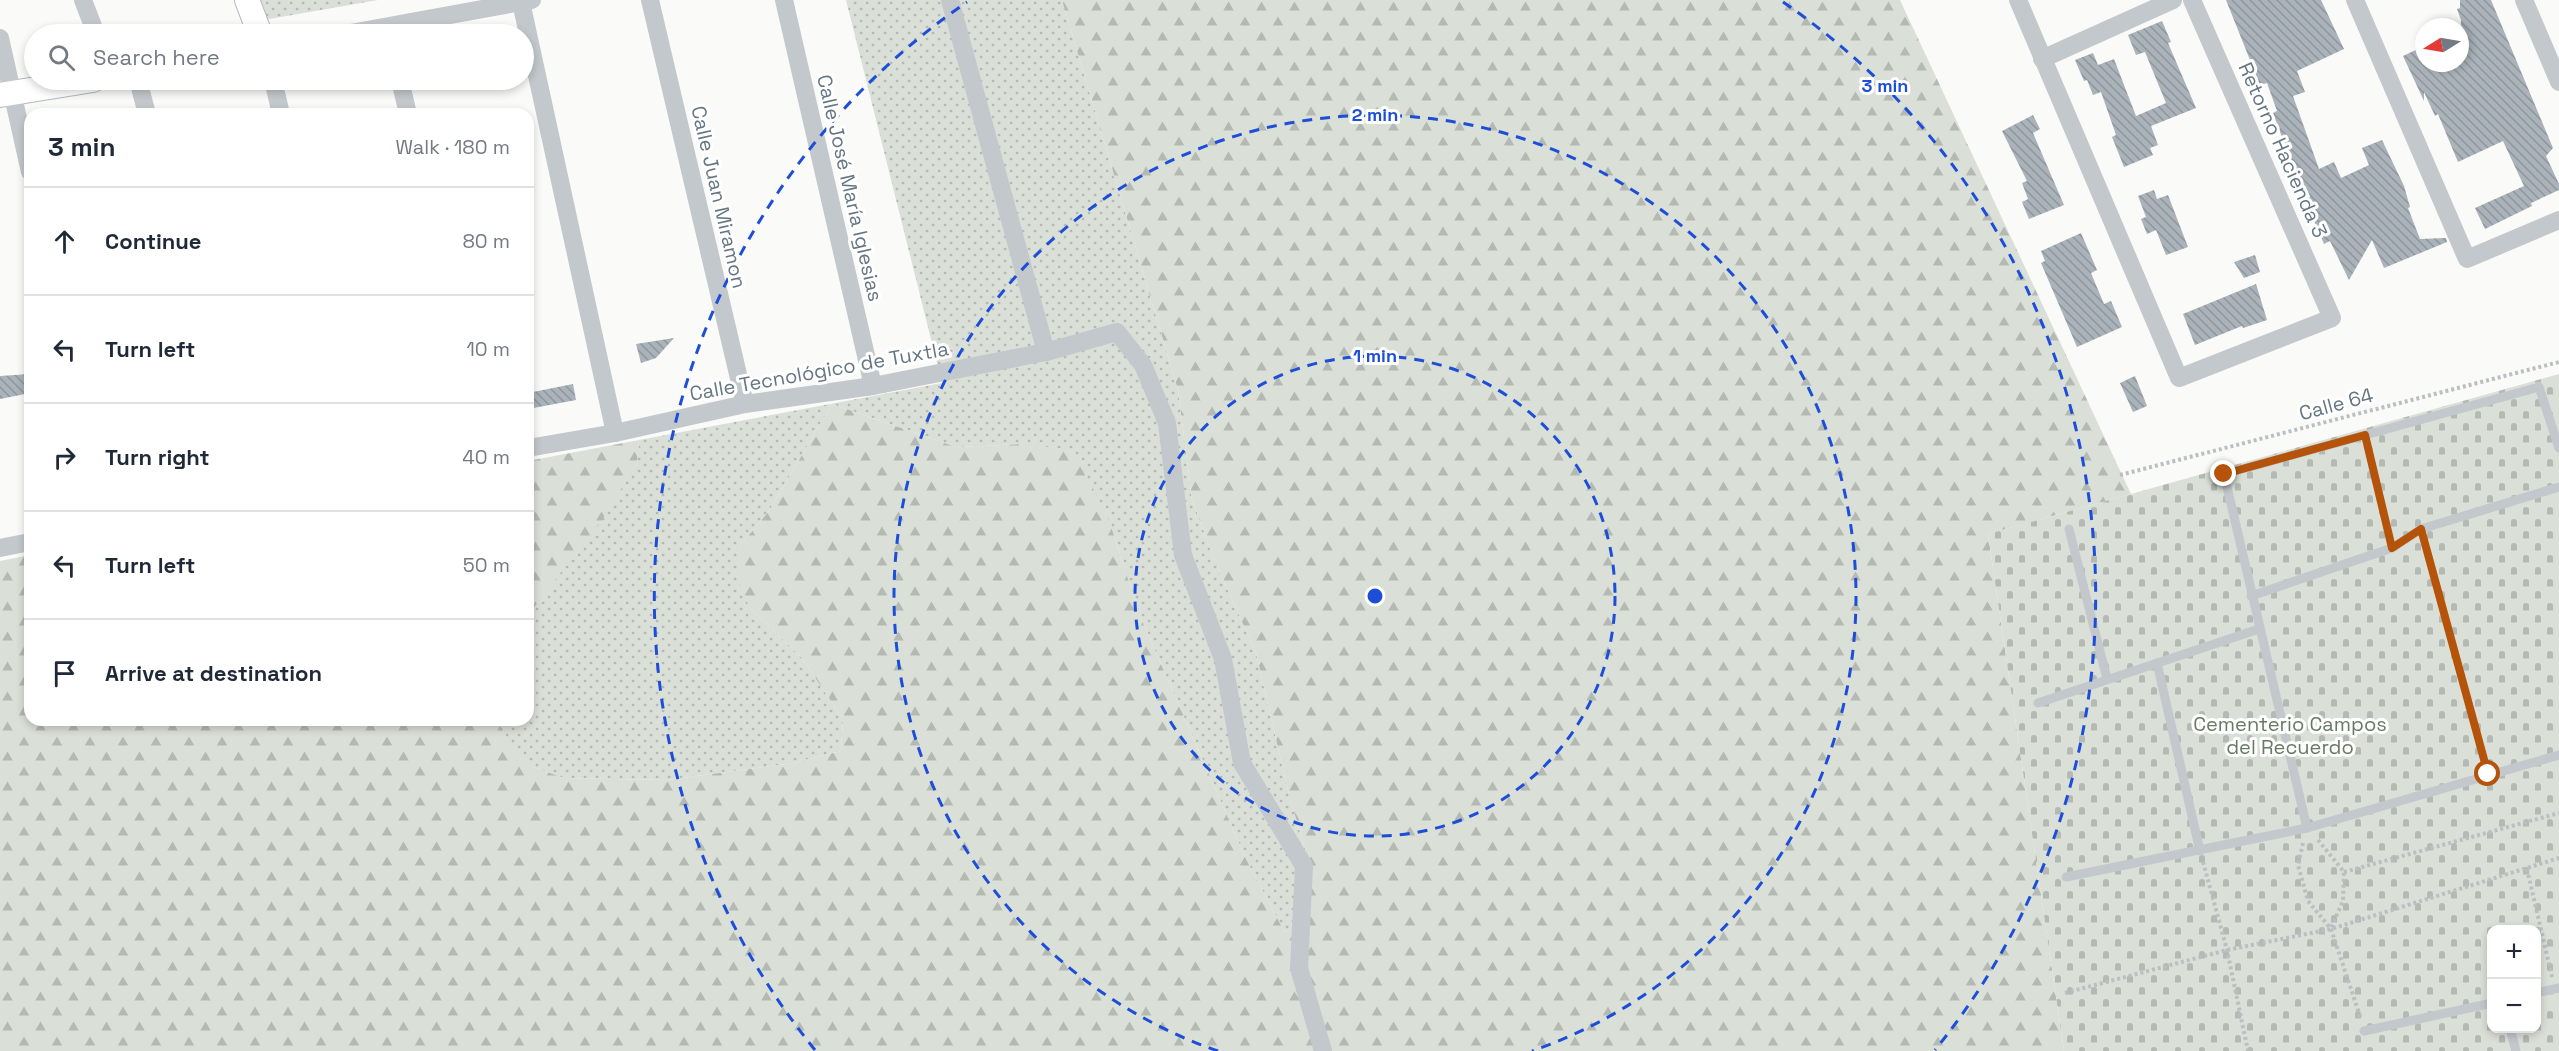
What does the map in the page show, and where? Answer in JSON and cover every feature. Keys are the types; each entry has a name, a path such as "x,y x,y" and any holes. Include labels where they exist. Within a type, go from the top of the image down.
{"street":[{"path":"83,0 92,24"},
{"path":"247,0 256,24"},
{"name":"Calle Juan Miramon","path":"650,0 745,404"},
{"name":"Calle José María Iglesias","path":"784,0 873,386"},
{"path":"950,0 1046,352"},
{"path":"2018,0 2042,59 2173,0"},
{"name":"Retorno Hacienda 3","path":"2042,59 2179,378 2332,318 2192,0"},
{"path":"2355,0 2467,259 2559,220"},
{"path":"2524,0 2559,82"},
{"path":"420,24 527,1 532,24"},
{"path":"534,35 615,433"},
{"path":"0,38 6,94 24,152"},
{"path":"6,94 31,90"},
{"path":"141,90 145,108"},
{"path":"275,90 280,108"},
{"path":"402,90 407,108"},
{"name":"Calle Tecnológico de Tuxtla","path":"534,447 615,433 745,404 873,386 1046,352 1117,332 1143,365 1167,423 1183,555 1223,659 1242,763 1304,866 1299,968 1323,1051"},
{"path":"0,548 24,543"}],"lane":[{"path":"2307,828 2224,474 2539,387 2559,448"},
{"path":"2251,596 2392,548 2421,529 2559,487"},
{"path":"2069,529 2107,679"},
{"path":"2038,703 2259,629"},
{"path":"2157,663 2200,851"},
{"path":"2066,877 2307,828 2559,755"},
{"path":"2541,992 2557,989"},
{"path":"2364,1031 2487,1004"},
{"path":"2511,1033 2516,1051"}],"path":[{"name":"Calle 64","path":"2120,475 2559,362"},
{"path":"2365,435 2392,548"},
{"path":"2421,529 2488,774"},
{"path":"2344,872 2559,813"},
{"path":"2307,828 2344,872 2343,901 2331,929"},
{"path":"2307,828 2298,865 2308,901 2331,929 2364,1031"},
{"path":"2200,851 2227,950 2248,1051"},
{"path":"2066,993 2227,950 2331,929 2559,858"},
{"path":"2527,869 2557,989"}],"green space":[{"path":"251,0 378,0 258,21"},
{"path":"846,0 1062,0 1178,390 1192,499 1214,559 1256,653 1289,795 1308,859 1301,913 1285,933 1246,859 1140,616 1110,523 1024,444 956,447 832,404 769,511 739,547 749,607 802,658 843,719 841,751 793,763 666,780 564,778 525,764 499,726 534,726 534,607 637,463 639,440 942,383"},
{"path":"1062,0 1900,0 2131,494 1988,534 2064,1051 0,1051 0,561 24,556 24,726 500,726 525,764 564,778 666,780 793,763 841,751 843,719 802,658 749,607 739,583 739,547 769,511 832,404 956,447 1024,444 1074,450 1110,523 1140,616 1246,859 1285,933 1301,913 1308,859 1289,795 1256,653 1214,559 1192,499 1178,390"},
{"name":"Cementerio Campos del Recuerdo","path":"2559,374 2559,1051 2064,1051 1988,534"},
{"path":"639,440 637,463 604,517 534,607 534,460"}],"building":[{"path":"2226,0 2321,0 2344,49 2297,71 2305,92 2293,96 2319,169 2334,162 2341,178 2369,165 2362,148 2382,140 2404,186 2410,207 2408,208 2420,239 2446,238 2447,242 2384,268 2372,240 2349,280 2330,241 2324,244 2307,205 2310,196 2292,164 2273,113 2277,111 2267,83 2260,85"},
{"path":"2460,0 2491,0 2553,148 2546,156 2559,184 2559,190 2485,229 2475,208 2524,186 2503,141 2458,162 2438,114 2435,116 2424,92 2424,101 2403,56 2415,50 2415,72 2469,72 2469,18 2460,18 2457,9 2460,8"},
{"path":"2162,21 2171,42 2168,43 2196,108 2151,126 2158,145 2150,148 2153,155 2124,167 2112,137 2116,135 2101,92 2093,95 2075,60 2093,53 2098,65 2114,59 2136,116 2166,103 2145,52 2136,55 2128,35"},
{"path":"2033,115 2040,129 2033,133 2064,205 2029,219 2022,202 2028,199 2022,183 2027,181 2002,131"},
{"path":"2154,190 2157,199 2168,195 2188,247 2166,255 2156,230 2147,234 2141,219 2146,217 2138,196"},
{"path":"2081,233 2097,270 2091,273 2104,304 2111,301 2122,327 2077,347 2041,263 2045,261 2041,251"},
{"path":"2255,255 2260,272 2244,278 2234,262"},
{"path":"2256,284 2267,320 2243,328 2242,326 2195,345 2183,314"},
{"path":"674,338 656,358 641,363 636,344"},
{"path":"24,374 24,394 0,399 0,376"},
{"path":"2135,376 2147,406 2133,412 2120,383"},
{"path":"573,384 576,400 534,408 534,392"}],"route":[{"path":"2224,474 2365,435 2392,548 2421,529 2488,774"}]}
